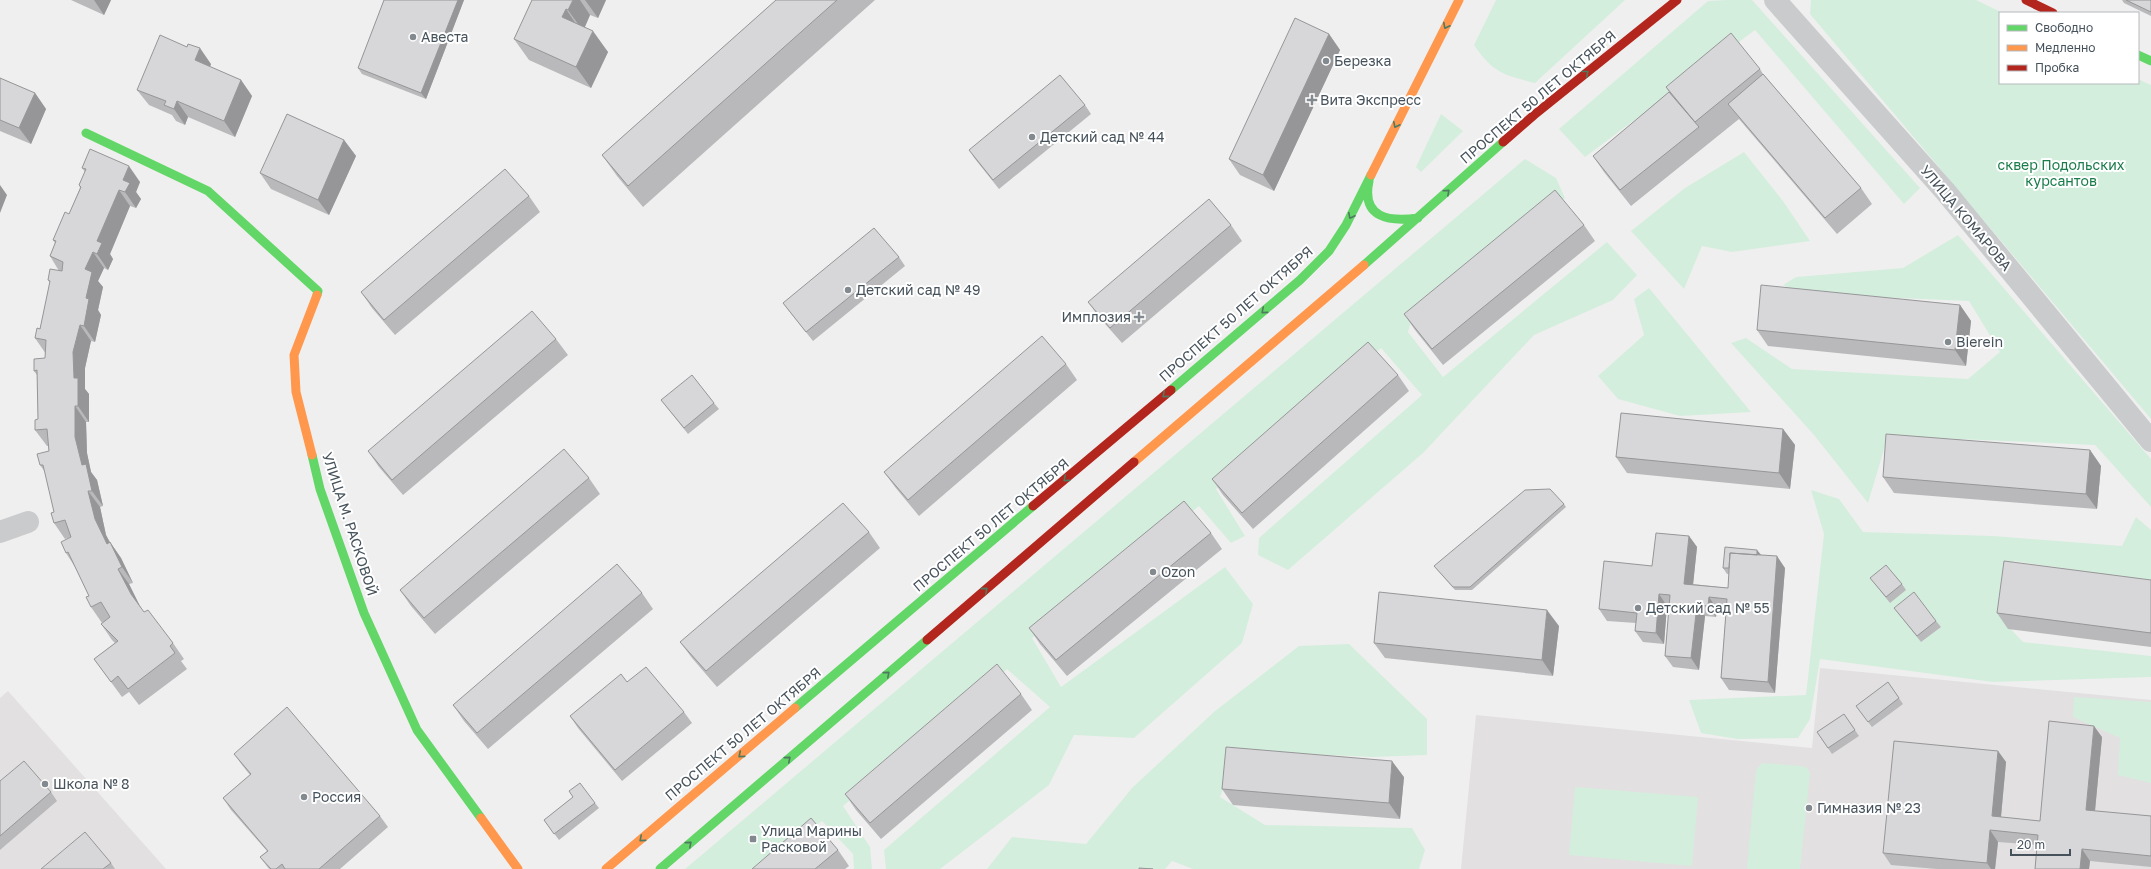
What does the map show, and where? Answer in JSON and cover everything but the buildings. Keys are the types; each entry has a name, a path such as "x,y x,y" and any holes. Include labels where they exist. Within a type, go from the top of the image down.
{"main road":[{"name":"ПРОСПЕКТ 50 ЛЕТ ОКТЯБРЯ","path":"606,869 1300,280 1329,251 1346,225 1369,181 1459,0"},
{"name":"ПРОСПЕКТ 50 ЛЕТ ОКТЯБРЯ","path":"660,869 1418,218 1534,115 1677,0"},
{"path":"2026,0 2051,12"},
{"path":"2139,55 2151,61"},
{"name":"УЛИЦА М. РАСКОВОЙ","path":"86,133 208,191 318,291 294,355 296,392 320,490 364,612 416,730 518,869"},
{"name":"ПРОСПЕКТ 50 ЛЕТ ОКТЯБРЯ","path":"1369,181 1367,199 1372,210 1383,218 1397,221 1418,218"}],"street":[{"name":"УЛИЦА КОМАРОВА","path":"1775,0 1945,191 2151,441"},
{"path":"0,532 28,522"}],"shaded area":[{"name":"Гимназия № 23","path":"1820,668 2151,700 2151,869 1461,869 1476,715 1812,748"},
{"name":"Школа № 8","path":"8,691 166,869 0,869 0,698"}],"green space":[{"path":"1496,0 1625,0 1535,83 1515,78 1500,72 1487,62 1474,45"},
{"path":"1752,0 1920,188 1904,204 1755,30 1585,157 1559,129 1708,1"},
{"name":"сквер Подольских курсантов","path":"1811,0 1976,0 2001,12 1999,12 1999,84 2139,84 2139,79 2151,85 2151,419 1810,14"},
{"path":"1441,114 1463,131 1421,172 1416,167"},
{"path":"1744,152 1783,201 1810,241 1732,252 1702,246 1684,289 1631,231 1685,188"},
{"path":"1525,159 1556,178 1565,198 1411,322 1408,332 1443,377 1607,242 1637,275 1613,300 1534,335 1423,453 1288,570 1258,555 1259,538 1422,395 1381,348 1216,489 1245,536 1231,543 1199,506 1032,638 1061,687 1225,567 1253,604 1242,643 1134,738 1074,735 1049,785 940,869 886,869 884,850 1050,707 1007,669 843,806 870,847 872,869 854,869 853,854 822,821 767,869 685,869"},
{"path":"1958,235 2151,459 2151,507 2095,445 1888,436 1868,503 1814,435 1731,343 1746,338 1792,369 1968,379 2000,352 1969,301 1802,294 1783,285 1796,277 1903,268"},
{"path":"1649,288 1751,412 1680,416 1618,399 1598,376 1644,335 1634,299"},
{"path":"1811,490 1839,499 1863,532 1994,536 2122,546 2136,517 2151,530 2151,581 2014,561 2002,620 2023,642 2151,656 2151,677 1993,682 1820,659 1810,719 1798,738 1737,739 1701,733 1689,700 1806,695 1824,534"},
{"path":"1349,644 1427,719 1427,755 1373,757 1238,751 1220,797 1265,825 1412,828 1425,850 1419,869 1193,869 1172,861 1165,869 987,869 1012,837 1086,844 1132,788 1215,711 1299,646"},
{"path":"2074,697 2151,702 2151,783 2118,775 2120,738 2073,717"},
{"path":"1762,763 1802,766 1807,768 1810,773 1800,869 1748,869 1747,867 1756,770"},
{"path":"1575,787 1698,797 1692,866 1569,855"}],"traffic: fast":[{"path":"2139,55 2151,61"},
{"path":"86,133 208,191 318,291 317,295"},
{"path":"1364,265 1503,142"},
{"path":"1171,390 1300,280 1329,251 1346,225 1371,175"},
{"path":"1369,181 1369,203 1373,210 1388,218 1418,218"},
{"path":"312,455 320,489 364,613 417,730 481,818"},
{"path":"795,708 1033,506"},
{"path":"660,869 927,640"}],"traffic: slow":[{"path":"1371,175 1459,0"},
{"path":"1134,462 1364,265"},
{"path":"312,455 296,392 294,355 317,295"},
{"path":"606,869 795,708"},
{"path":"481,818 518,869"}],"traffic: jam":[{"path":"1503,142 1534,115 1677,0"},
{"path":"2026,0 2051,12"},
{"path":"1033,506 1171,390"},
{"path":"927,640 1134,462"}],"place":[{"name":"Авеста","path":"413,37"},
{"name":"Березка","path":"1326,61"},
{"name":"Вита Экспресс","path":"1312,100"},
{"name":"Детский сад № 44","path":"1032,137"},
{"name":"Детский сад № 49","path":"848,290"},
{"name":"Имплозия","path":"1139,317"},
{"name":"Bierein","path":"1948,342"},
{"name":"Ozon","path":"1153,572"},
{"name":"Детский сад № 55","path":"1638,608"},
{"name":"Школа № 8","path":"45,784"},
{"name":"Россия","path":"304,797"},
{"name":"Гимназия № 23","path":"1809,808"},
{"name":"Улица Марины Расковой","path":"753,839"}]}
